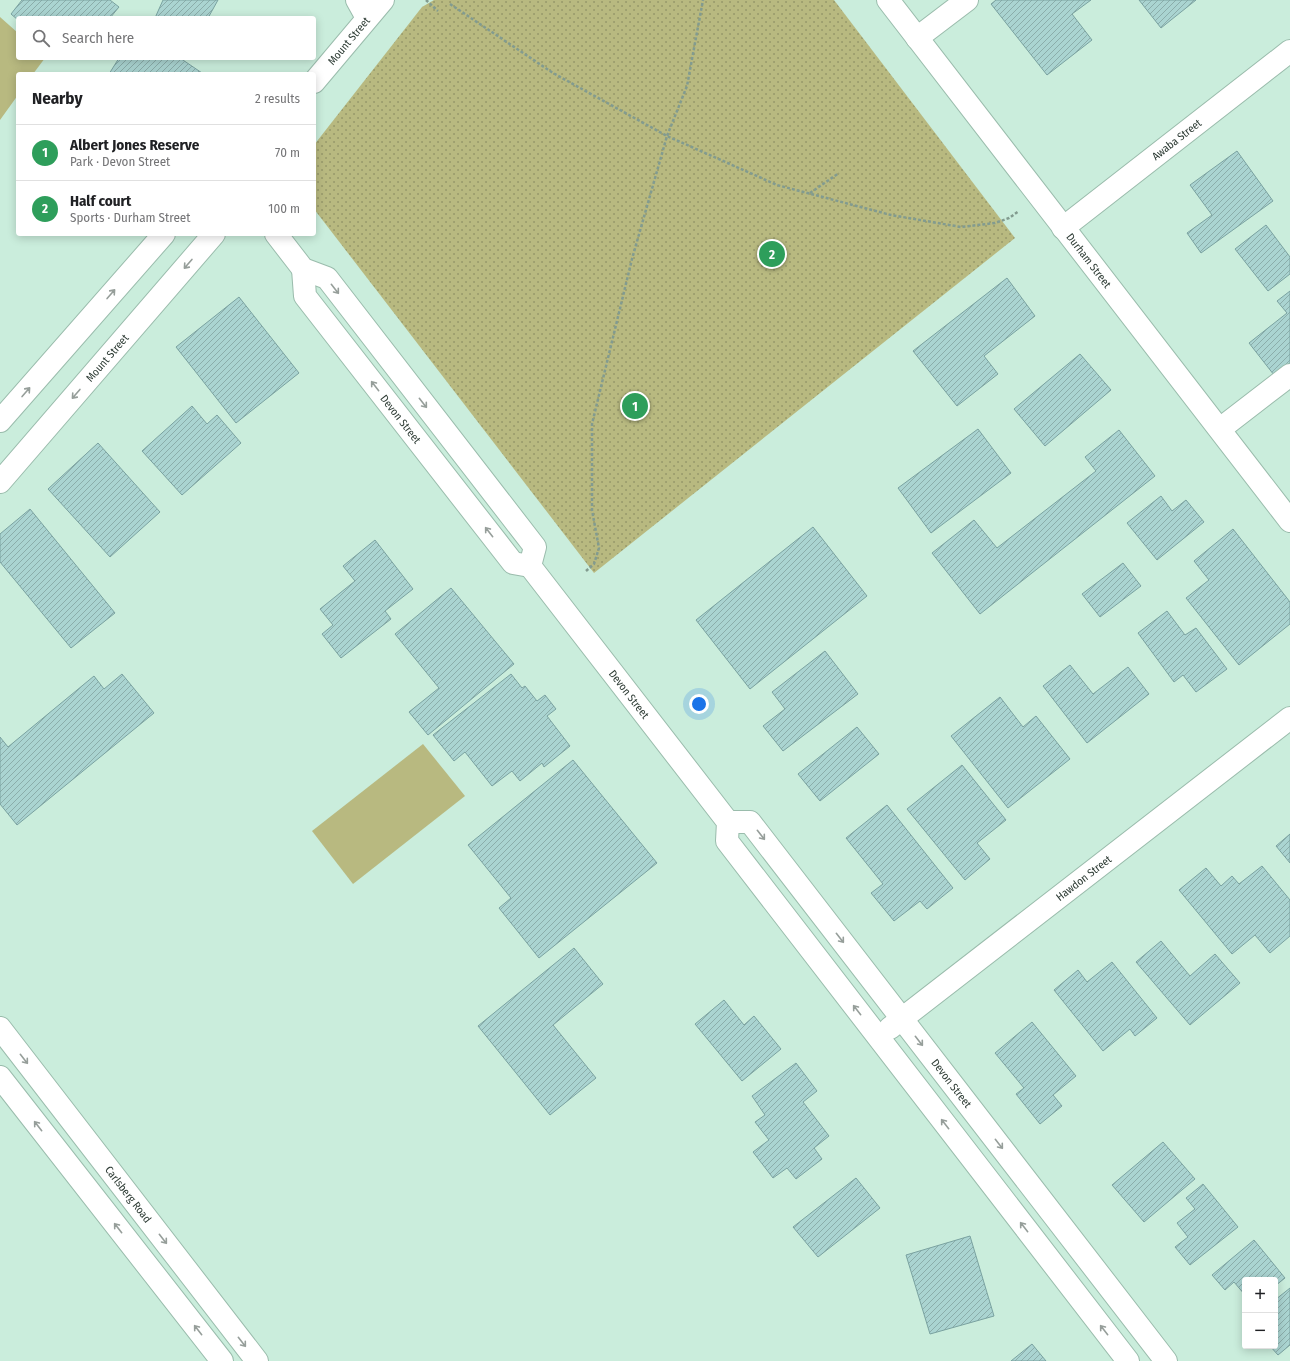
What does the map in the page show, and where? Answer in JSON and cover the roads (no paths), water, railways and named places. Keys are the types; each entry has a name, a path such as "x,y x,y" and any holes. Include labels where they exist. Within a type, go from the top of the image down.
{"street":[{"name":"Mount Street","path":"316,79 362,9 383,0"},
{"name":"Durham Street","path":"888,0 1290,521"},
{"path":"917,38 967,0"},
{"name":"Awaba Street","path":"1063,228 1290,51"},
{"path":"0,421 162,236"},
{"name":"Mount Street","path":"0,482 212,236"},
{"name":"Devon Street","path":"278,236 303,269 305,296 526,559 728,822 750,822 1166,1361"},
{"path":"1220,429 1290,375"},
{"name":"Hawdon Street","path":"878,1038 1290,718"},
{"path":"728,822 726,841 1128,1361"},
{"name":"Carlsberg Road","path":"0,1028 257,1361"},
{"path":"0,1078 222,1361"}],"place":[{"name":"Half court","path":"772,254"},
{"name":"Albert Jones Reserve","path":"635,406"}]}
